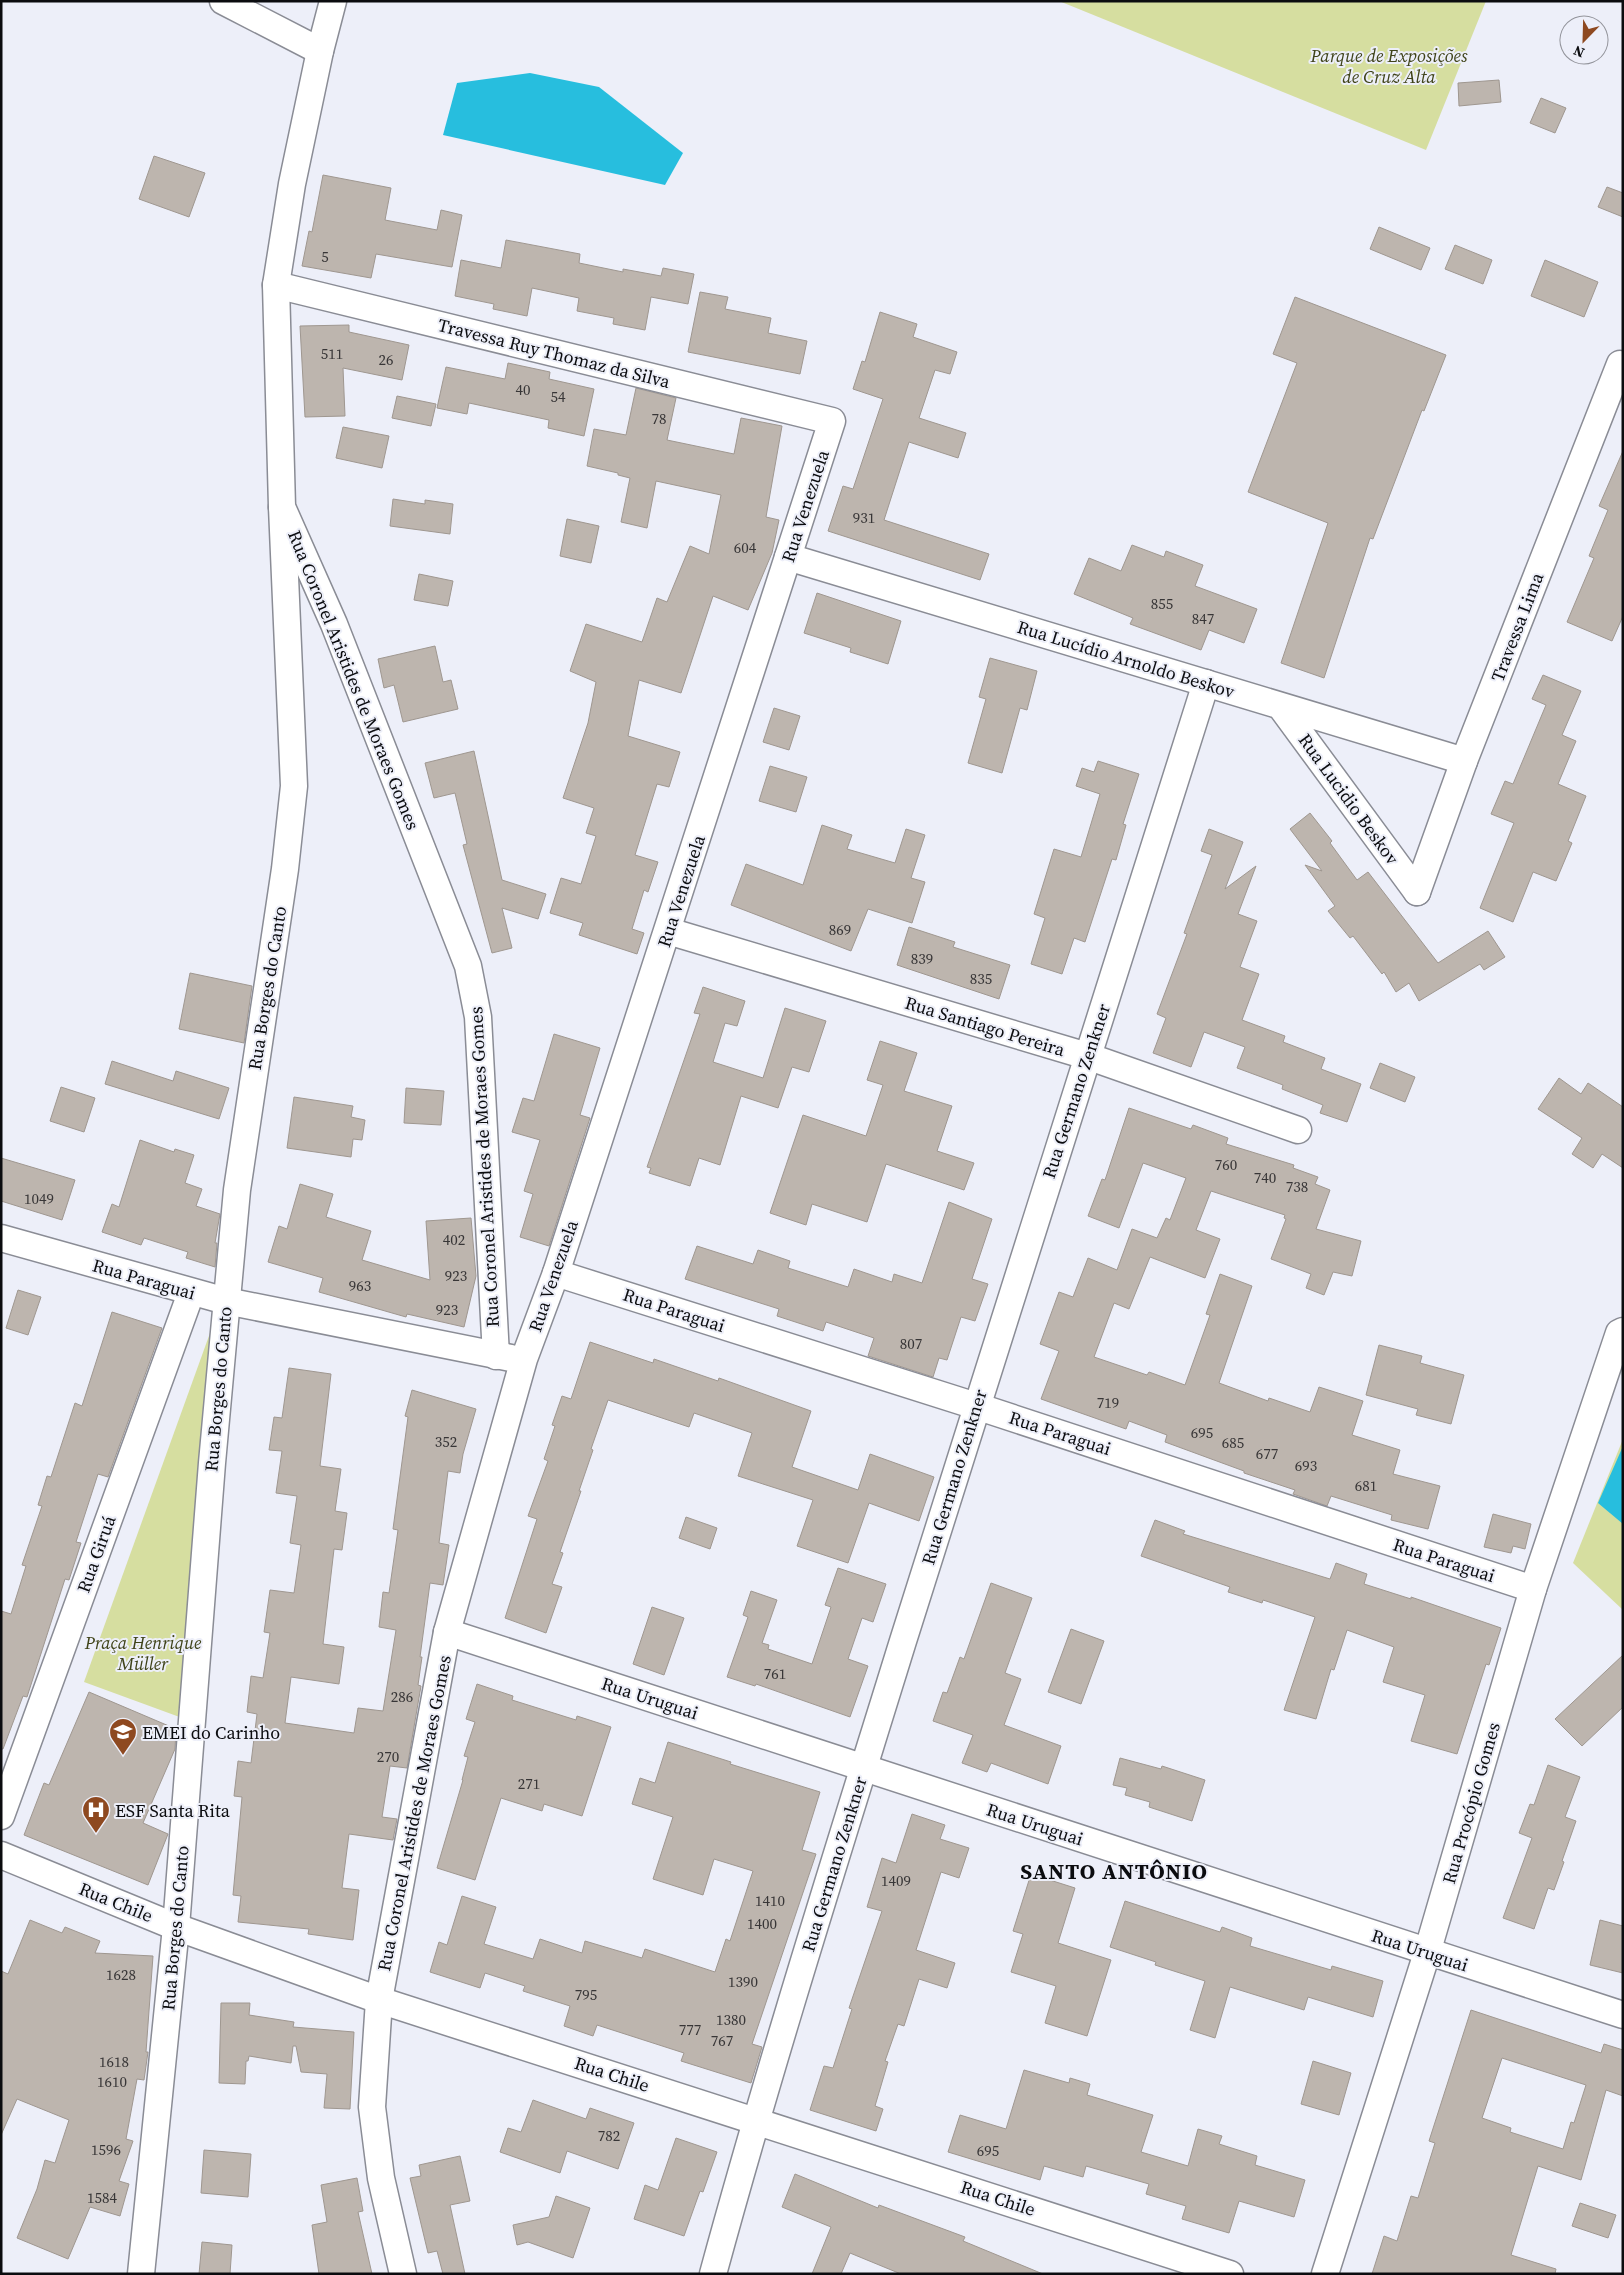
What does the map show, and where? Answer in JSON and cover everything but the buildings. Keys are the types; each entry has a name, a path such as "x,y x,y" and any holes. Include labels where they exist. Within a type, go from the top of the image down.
{"street":[{"path":"223,1 320,51"},
{"name":"Rua Coronel Aristides de Moraes Gomes","path":"333,1 320,51 292,184 276,285 282,507 334,624 468,966 478,1016 496,1356"},
{"name":"Travessa Ruy Thomaz da Silva","path":"276,285 832,421"},
{"name":"Travessa Lima","path":"1417,892 1464,761 1620,364"},
{"name":"Rua Venezuela","path":"524,1359 556,1273 668,932 832,421"},
{"name":"Rua Borges do Canto","path":"141,2274 176,1927 226,1301 237,1190 285,870 294,786 282,507"},
{"name":"Rua Lucídio Arnoldo Beskov","path":"788,557 1464,761"},
{"name":"Rua Germano Zenkner","path":"713,2274 755,2120 864,1767 976,1406 1206,683"},
{"name":"Rua Lucidio Beskov","path":"1281,707 1417,892"},
{"name":"Rua Santiago Pereira","path":"668,932 1087,1056 1298,1130"},
{"name":"Rua Paraguai","path":"1,1238 191,1293 496,1356 524,1359"},
{"name":"Rua Paraguai","path":"556,1273 976,1406 1533,1590"},
{"name":"Rua Giruá","path":"1,1816 191,1293"},
{"name":"Rua Procópio Gomes","path":"1324,2274 1427,1953 1533,1590 1621,1332"},
{"name":"Rua Coronel Aristides de Moraes Gomes","path":"403,2274 381,2178 372,2107 379,2000 447,1632 524,1359"},
{"name":"Rua Uruguai","path":"447,1632 864,1767 1427,1953 1623,2015"},
{"name":"Rua Chile","path":"1,1855 176,1927 379,2000 1230,2274"}],"green space":[{"name":"Parque de Exposições de Cruz Alta","path":"1059,1 1486,1 1426,150"},
{"name":"Praça Henrique Müller","path":"214,1322 185,1719 84,1682"},
{"path":"1623,1439 1623,1610 1573,1563"}],"water":[{"path":"530,73 599,87 683,153 665,185 443,135 457,83"},
{"path":"1623,1446 1623,1524 1598,1503"}],"place":[{"name":"EMEI do Carinho","path":"123,1756"},
{"name":"ESF Santa Rita","path":"96,1834"}],"district":[{"name":"SANTO ANTÔNIO","path":"1114,1871"}]}
